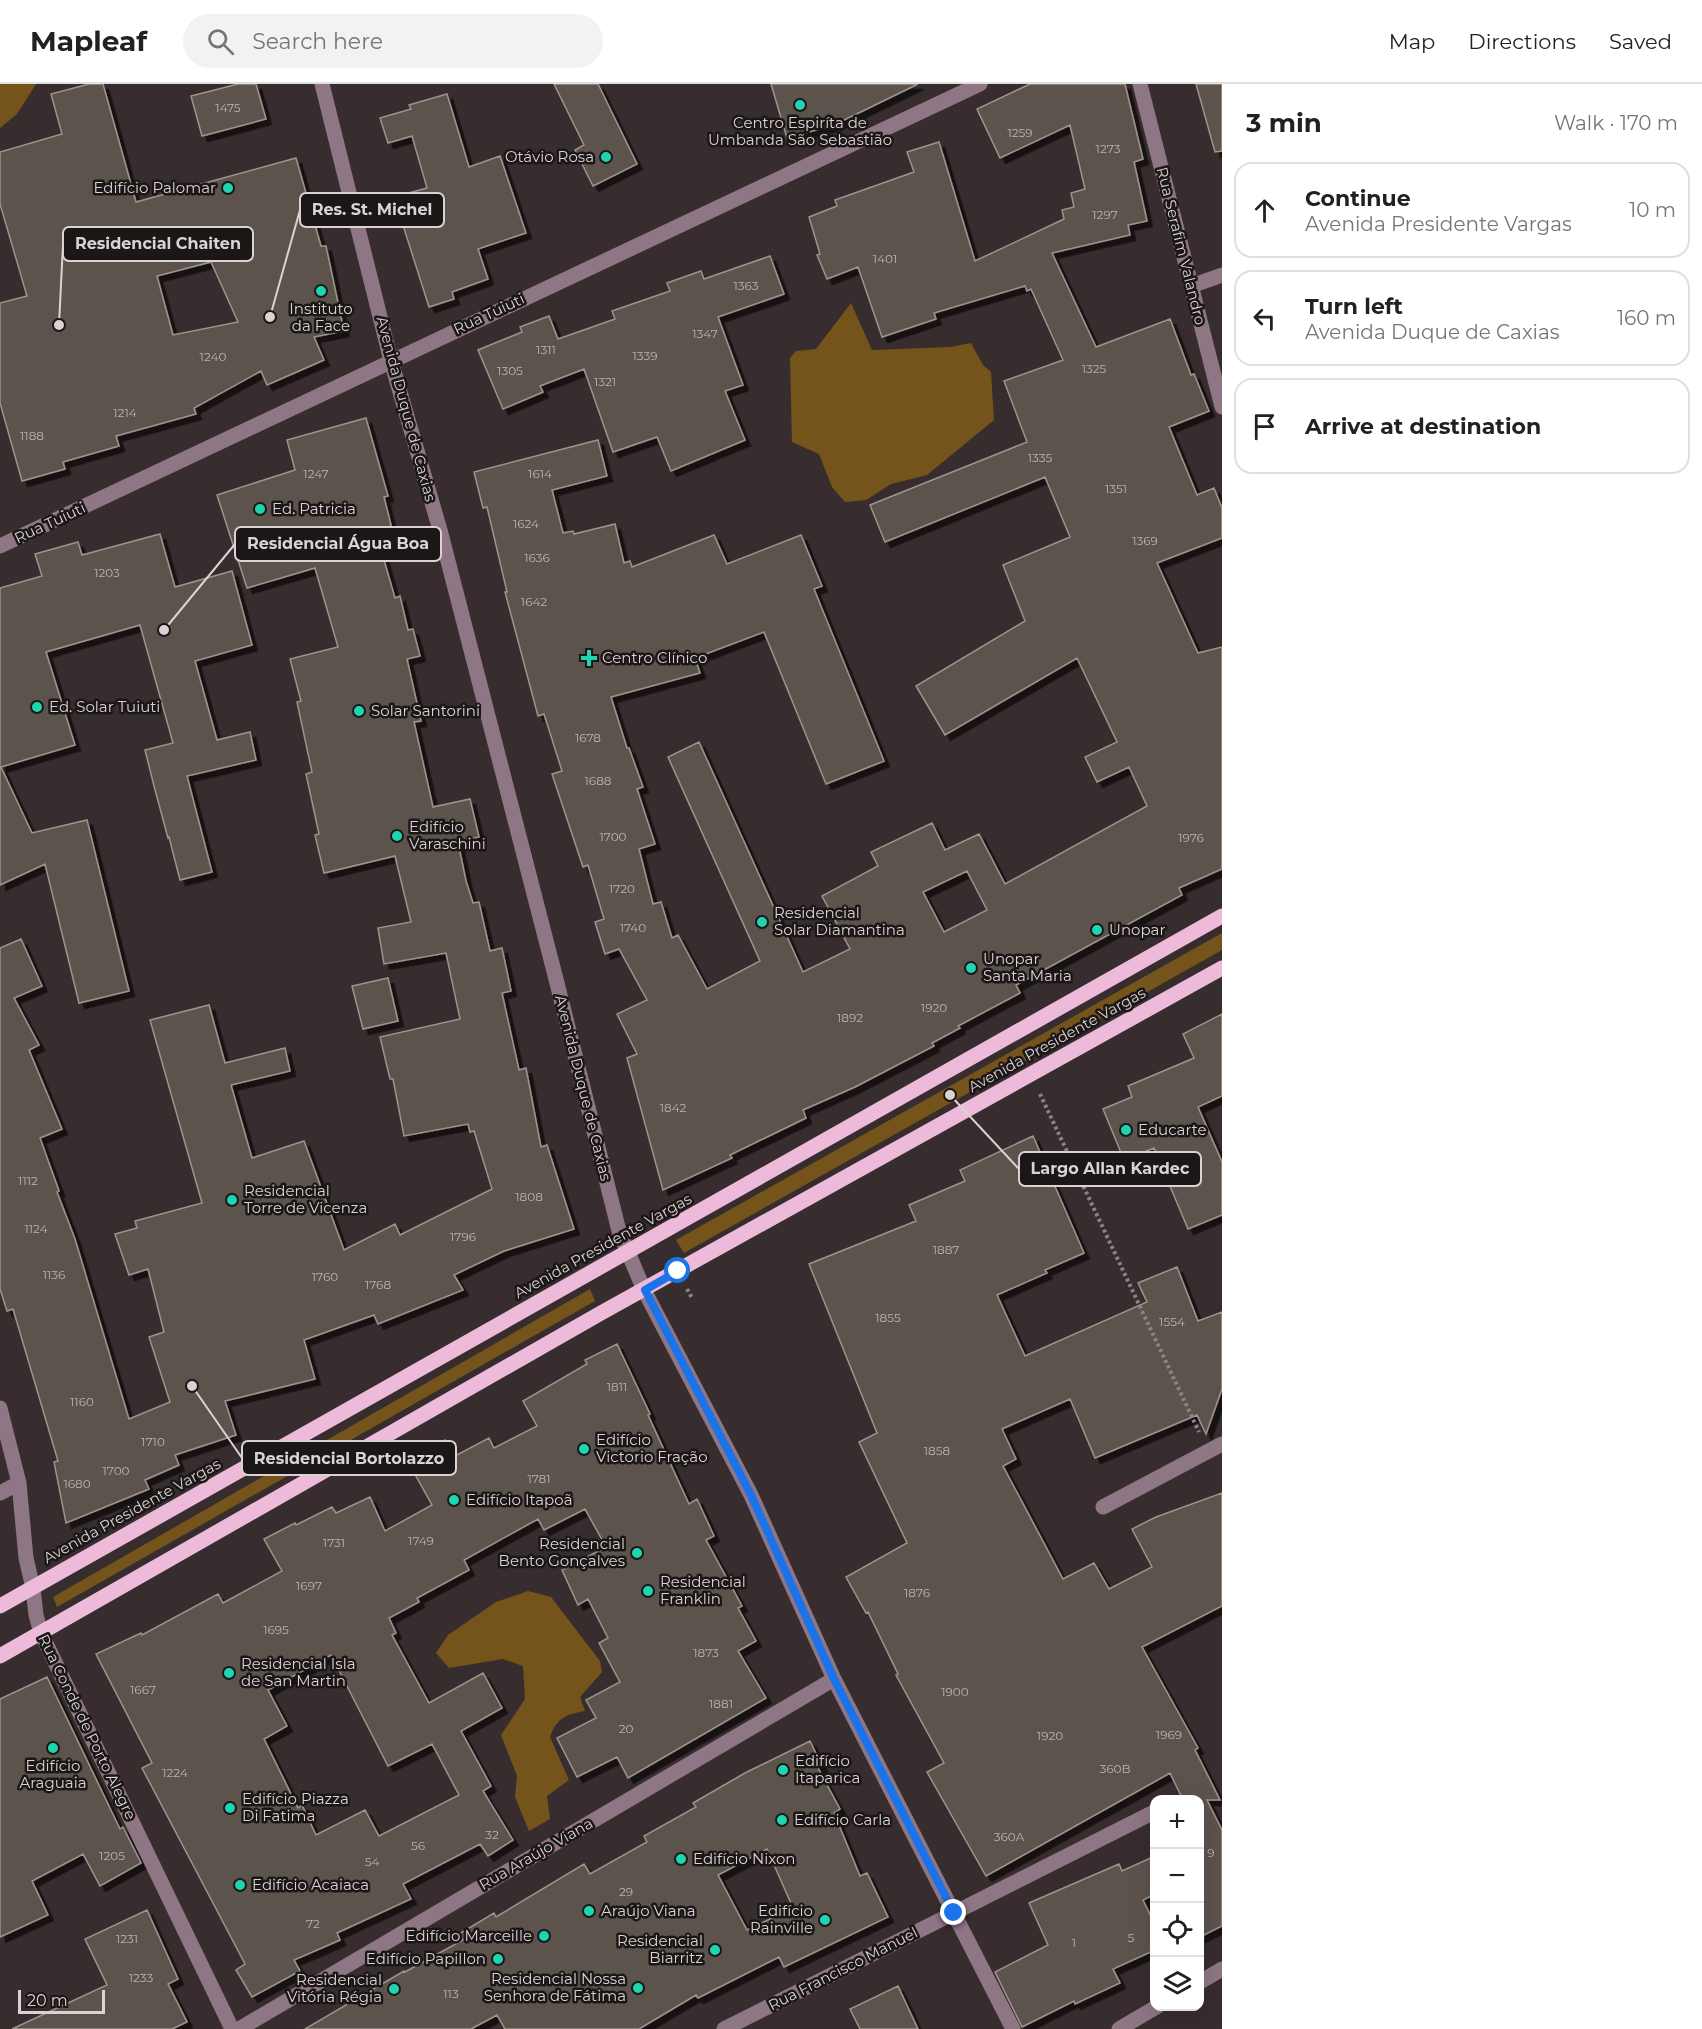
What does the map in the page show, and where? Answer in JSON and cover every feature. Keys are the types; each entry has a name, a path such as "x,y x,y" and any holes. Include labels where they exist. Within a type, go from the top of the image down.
{"main road":[{"name":"Avenida Presidente Vargas","path":"0,1606 1222,916"},
{"name":"Avenida Presidente Vargas","path":"0,1656 645,1290 1222,968"}],"street":[{"name":"Avenida Duque de Caxias","path":"321,84 391,361 454,586 557,983 618,1231 645,1290 751,1495 834,1679 1013,2029"},
{"name":"Rua Tuiuti","path":"0,546 980,84"},
{"name":"Rua Serafim Valandro","path":"1140,84 1222,407"},
{"path":"1191,286 1222,275"},
{"name":"Rua Conde de Porto Alegre","path":"0,1408 19,1483 26,1558 41,1633 232,2029"},
{"path":"1103,1507 1222,1444"},
{"path":"0,1493 19,1483"},
{"name":"Rua Araújo Viana","path":"239,2029 834,1679"},
{"name":"Rua Francisco Manuel","path":"724,2029 1150,1815"},
{"path":"1204,1980 1222,1969"},
{"path":"1119,2029 1151,2011"}],"path":[{"path":"1031,1074 1208,1452"}],"shaded area":[{"path":"0,84 36,84 17,114 0,128"},
{"path":"851,303 872,350 950,347 971,343 983,365 991,372 994,420 927,475 891,484 866,500 845,502 832,487 819,454 792,442 790,358 796,351 816,349"},
{"path":"1222,933 1222,950 684,1253 676,1240"},
{"path":"590,1289 595,1301 57,1607 53,1597"},
{"path":"528,1591 551,1597 600,1661 602,1672 580,1697 585,1711 563,1718 556,1725 550,1737 569,1780 547,1796 550,1819 529,1831 515,1797 517,1776 501,1735 525,1699 523,1666 503,1659 449,1668 436,1653 448,1635 496,1602"}],"building":[{"path":"89,84 103,84 136,202 296,158 321,246 326,246 344,331 314,337 324,360 267,385 261,371 194,408 196,414 116,436 119,446 63,462 65,469 22,481 0,403 0,303 27,296 0,204 0,152 62,134 51,94","holes":["211,262 238,322 173,335 157,276"]},
{"path":"238,84 256,84 266,119 202,136 191,96"},
{"path":"554,84 598,84 637,164 593,186 575,150 584,145"},
{"path":"771,84 918,84 834,125 787,138"},
{"path":"1030,84 1125,84 1143,159 1134,162 1147,221 1128,225 1130,235 1052,253 1096,347 1170,319 1191,375 1194,374 1209,411 1169,427 1197,495 1214,488 1222,508 1222,538 1157,563 1198,653 1222,647 1222,869 1179,888 1182,895 1016,985 1020,993 958,1026 960,1028 932,1043 934,1046 855,1087 803,1110 806,1118 730,1155 732,1158 663,1190 627,1058 637,1054 617,1014 647,1000 619,949 605,954 595,922 604,919 588,865 583,867 552,774 562,771 544,714 538,716 505,592 507,592 487,507 483,508 474,472 598,440 607,476 552,490 563,533 573,531 574,534 615,524 624,563 630,561 632,567 714,535 727,564 801,535 822,586 814,589 884,761 826,784 764,632 695,658 700,673 611,697 627,748 629,748 643,787 637,789 655,844 639,849 653,904 661,902 672,938 678,935 707,989 760,961 668,757 699,742 803,972 850,949 822,896 878,866 871,852 932,823 945,850 979,834 1005,884 1147,806 1129,767 1097,782 1085,757 1117,742 1077,658 945,735 916,686 1025,621 1003,565 1070,537 1045,477 885,542 870,505 1027,442 1004,381 1063,360 1031,289 1027,291 1025,286 934,313 936,319 882,337 858,267 827,279 817,255 820,254 809,217 837,206 835,200 914,172 907,152 939,142 975,261 1064,219 1062,210 1074,207 1071,193 1085,189 1070,125 1000,158 977,109","holes":["967,871 987,910 944,932 923,892"]},
{"path":"1196,84 1222,84 1222,151 1215,152"},
{"path":"447,94 469,167 500,156 526,233 478,249 488,279 452,292 454,299 429,307 394,197 427,188 412,136 388,143 380,118 411,109 409,105"},
{"path":"770,256 784,294 718,317 743,385 725,391 745,440 671,471 657,437 613,452 584,369 540,386 543,392 503,409 478,350 522,332 520,327 549,316 558,339 615,319 612,311 670,291 667,283 701,271 704,279"},
{"path":"366,418 388,496 384,497 397,549 382,553 395,598 400,596 408,630 413,629 420,656 407,659 421,721 414,722 433,807 470,799 479,837 458,842 466,881 473,903 479,902 490,951 502,948 511,991 502,993 519,1070 526,1068 541,1147 547,1145 574,1229 504,1251 454,1275 463,1290 378,1324 374,1315 304,1340 315,1379 225,1401 236,1435 175,1455 179,1465 145,1480 149,1489 66,1523 54,1462 58,1461 13,1309 7,1311 0,1289 0,948 21,939 42,986 14,998 39,1045 29,1050 62,1129 40,1138 75,1239 129,1419 170,1402 149,1337 164,1332 148,1269 129,1275 115,1234 137,1228 135,1221 202,1203 150,1020 209,1005 225,1063 285,1048 290,1071 231,1085 252,1158 304,1141 344,1250 395,1224 400,1235 492,1189 474,1131 470,1132 468,1124 404,1136 393,1079 390,1079 380,1037 460,1019 446,953 384,964 378,928 411,922 395,856 324,873 315,835 319,834 306,774 312,772 297,702 301,701 290,659 338,647 315,568 247,588 217,495 295,470 287,440"},
{"path":"160,534 175,587 232,571 252,645 195,661 217,740 250,732 256,760 187,776 212,872 180,880 145,750 173,743 140,625 46,652 75,745 1,767 32,833 87,820 129,991 79,1003 45,864 0,885 0,588 42,576 35,554 78,542 82,555"},
{"path":"388,978 398,1021 363,1029 352,986"},
{"path":"1222,1014 1222,1096 1198,1107 1222,1162 1222,1215 1188,1229 1154,1148 1124,1160 1103,1109 1132,1097 1128,1086 1194,1058 1183,1034"},
{"path":"1033,1136 1084,1253 1045,1270 1047,1273 997,1295 1025,1356 1147,1302 1138,1283 1177,1267 1198,1321 1222,1312 1222,1389 1206,1434 1197,1415 1095,1458 1070,1399 1002,1429 1016,1459 1003,1466 1063,1579 1094,1563 1109,1589 1152,1567 1132,1529 1156,1517 1222,1493 1222,1606 1142,1647 1198,1748 1195,1750 1220,1800 1207,1800 1222,1830 1222,1926 1204,1935 1204,1795 1181,1795 1170,1773 986,1876 927,1772 944,1763 896,1675 898,1674 868,1612 866,1613 846,1577 907,1543 859,1442 877,1433 809,1264 916,1221 909,1205 965,1181 960,1170"},
{"path":"617,1344 689,1504 697,1499 714,1536 706,1540 742,1606 738,1608 756,1641 738,1651 766,1698 628,1778 617,1757 577,1777 557,1738 596,1718 586,1700 620,1682 599,1643 608,1638 588,1599 578,1605 562,1570 606,1547 585,1509 544,1530 538,1519 464,1560 469,1570 417,1598 419,1602 389,1618 396,1633 392,1635 429,1703 483,1673 502,1708 461,1731 491,1786 483,1791 513,1840 488,1856 480,1844 403,1884 411,1899 337,1933 340,1940 294,1960 300,1971 252,1997 236,1970 245,1964 142,1768 152,1763 96,1654 141,1633 142,1635 218,1594 223,1603 282,1571 264,1539 295,1523 296,1525 332,1507 336,1513 370,1497 385,1531 432,1505 407,1460 445,1440 455,1456 489,1438 494,1448 537,1426 523,1401 587,1364 585,1360","holes":["331,1655 388,1766 432,1744 459,1795 379,1836 365,1810 316,1835 302,1805 298,1808 264,1739 287,1726 268,1690"]},
{"path":"47,1677 120,1829 123,1827 141,1863 100,1886 83,1854 32,1881 48,1915 0,1937 0,1699"},
{"path":"810,1741 822,1766 818,1768 840,1809 834,1813 860,1876 867,1873 888,1917 784,1967 779,1957 698,1998 696,1995 639,2029 505,2029 497,2015 471,2029 305,2029 404,1971 463,1940 459,1934 494,1913 496,1917 584,1864 590,1874 647,1842 644,1836 696,1807 693,1803 745,1773","holes":["767,1849 793,1908 747,1930 718,1875"]},
{"path":"1150,1858 1150,1896 1143,1900 1150,1915 1150,1952 1113,1969 1120,1983 1075,2004 1074,2001 1022,2027 995,1972 1048,1945 1029,1903 1119,1864 1122,1871"},
{"path":"147,1910 178,1979 168,1984 187,2022 172,2029 12,2029 107,1985 85,1939"},
{"path":"898,1986 918,2029 860,2029 850,2009"}],"place":[{"name":"Centro Espiríta de Umbanda São Sebastião","path":"800,105"},
{"name":"Otávio Rosa","path":"606,157"},
{"name":"Edifício Palomar","path":"228,188"},
{"name":"Instituto da Face","path":"321,291"},
{"name":"Res. St. Michel","path":"270,317"},
{"name":"Residencial Chaiten","path":"59,325"},
{"name":"Ed. Patricia","path":"260,509"},
{"name":"Residencial Água Boa","path":"164,630"},
{"name":"Centro Clínico","path":"589,658"},
{"name":"Ed. Solar Tuiuti","path":"37,707"},
{"name":"Solar Santorini","path":"359,711"},
{"name":"Edifício Varaschini","path":"397,836"},
{"name":"Residencial Solar Diamantina","path":"762,922"},
{"name":"Unopar","path":"1097,930"},
{"name":"Unopar Santa Maria","path":"971,968"},
{"name":"Largo Allan Kardec","path":"950,1095"},
{"name":"Educarte","path":"1126,1130"},
{"name":"Residencial Torre de Vicenza","path":"232,1200"},
{"name":"Residencial Bortolazzo","path":"192,1386"},
{"name":"Edifício Victorio Fração","path":"584,1449"},
{"name":"Edifício Itapoã","path":"454,1500"},
{"name":"Residencial Bento Gonçalves","path":"637,1553"},
{"name":"Residencial Franklin","path":"648,1591"},
{"name":"Residencial Isla de San Martin","path":"229,1673"},
{"name":"Edifício Araguaia","path":"53,1748"},
{"name":"Edifício Itaparica","path":"783,1770"},
{"name":"Edifício Piazza Di Fatima","path":"230,1808"},
{"name":"Edifício Carla","path":"782,1820"},
{"name":"Edifício Nixon","path":"681,1859"},
{"name":"Edifício Acaiaca","path":"240,1885"},
{"name":"Araújo Viana","path":"589,1911"},
{"name":"Edifício Rainville","path":"825,1920"},
{"name":"Edifício Marceille","path":"544,1936"},
{"name":"Residencial Biarritz","path":"715,1950"},
{"name":"Edifício Papillon","path":"498,1959"},
{"name":"Residencial Nossa Senhora de Fátima","path":"638,1988"},
{"name":"Residencial Vitória Régia","path":"394,1989"}],"route":[{"path":"678,1271 645,1290 751,1495 834,1679 954,1913"}]}
